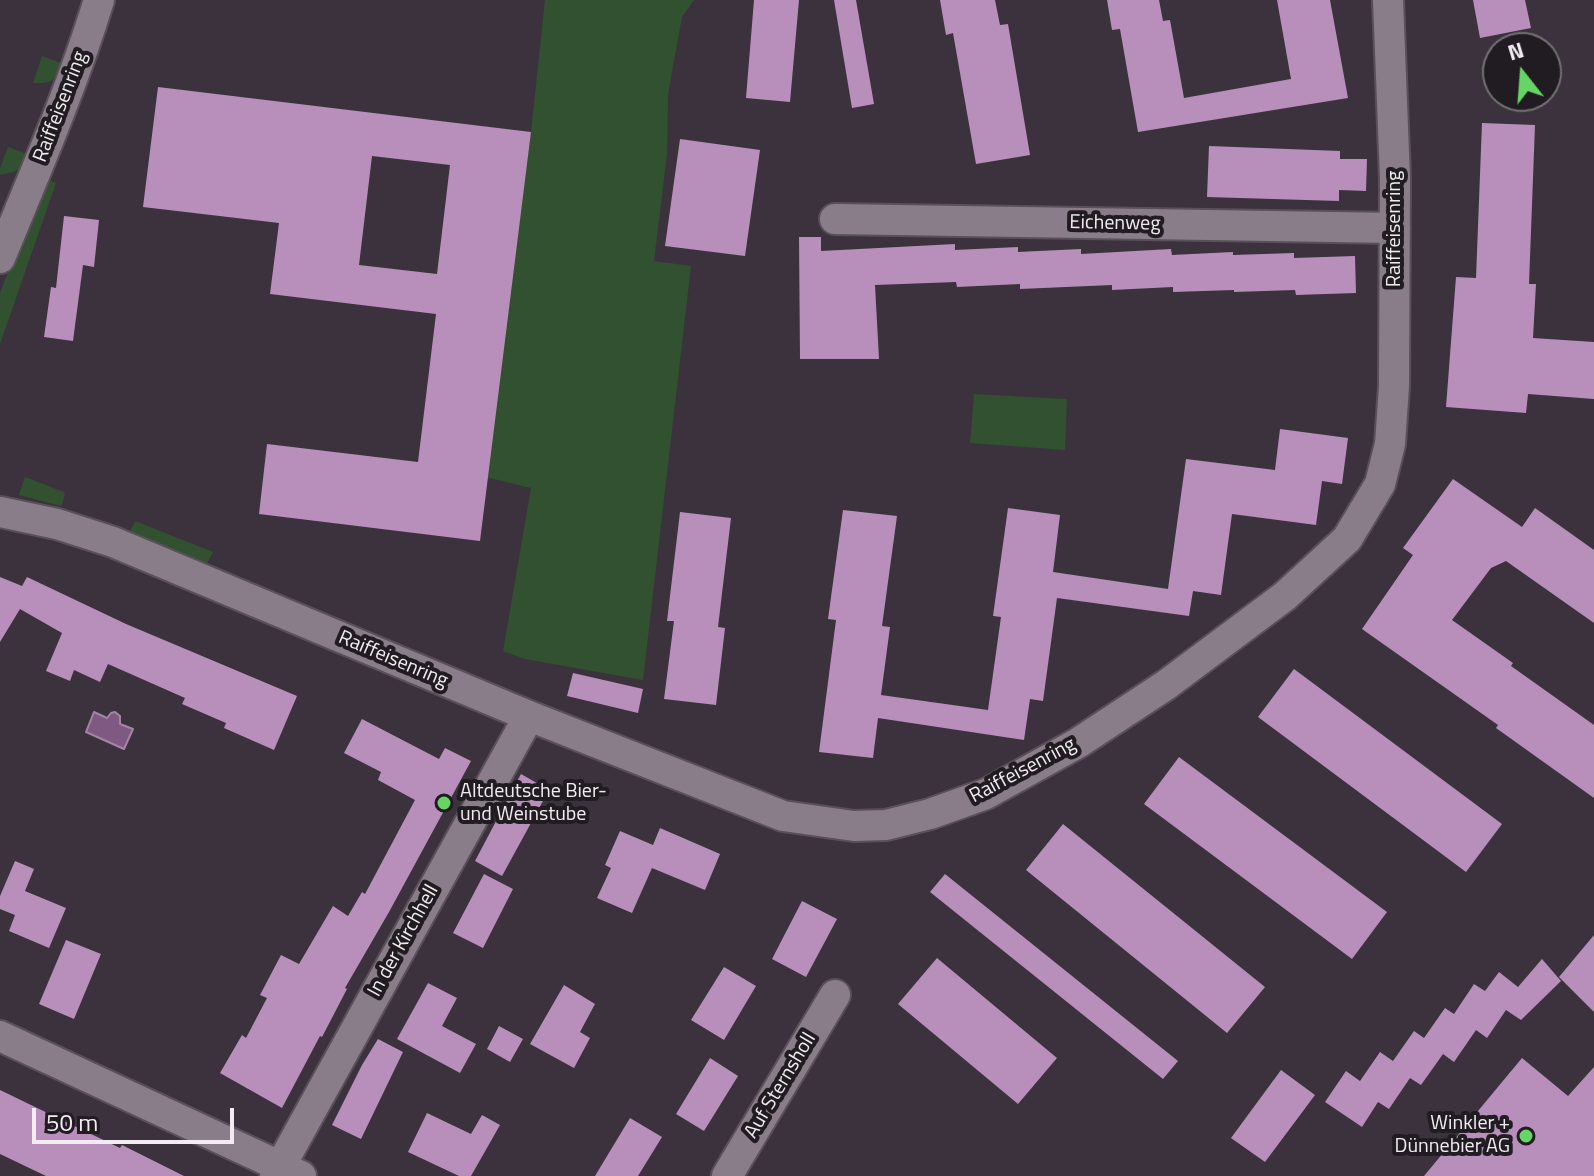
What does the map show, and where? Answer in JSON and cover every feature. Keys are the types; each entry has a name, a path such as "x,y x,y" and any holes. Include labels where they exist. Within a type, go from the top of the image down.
{"street":[{"name":"Raiffeisenring","path":"0,258 63,104 99,0"},
{"name":"Raiffeisenring","path":"2,512 57,524 113,542 529,716 783,816 854,826 886,825 986,794 1078,743 1166,685 1285,596 1347,539 1380,484 1390,444 1394,386 1394,122 1388,0"},
{"name":"Eichenweg","path":"835,219 1395,228"},
{"name":"In der Kirchhell","path":"285,1173 529,716"},
{"name":"Auf Sternsholl","path":"727,1176 835,995"},
{"path":"0,1036 285,1173"}],"green space":[{"path":"545,0 694,0 682,17 668,94 667,154 654,261 691,266 643,680 525,659 503,651 531,488 486,477"},
{"path":"42,56 61,63 52,80 33,83"},
{"path":"8,147 27,154 21,168 0,175 0,168"},
{"path":"44,179 56,183 0,344 0,293"},
{"path":"974,394 1067,399 1065,450 970,443"},
{"path":"25,477 64,492 61,506 19,495"},
{"path":"135,521 213,552 205,567 128,536"}],"shaded area":[{"path":"94,712 107,718 115,712 120,716 120,724 133,729 124,749 86,732"}],"building":[{"path":"754,0 799,0 790,102 746,98"},
{"path":"834,0 856,0 874,104 852,108"},
{"path":"940,0 995,0 1000,25 1008,24 1030,155 976,164 953,33 946,35"},
{"path":"1107,0 1159,0 1163,21 1170,20 1184,98 1291,79 1277,0 1330,0 1348,98 1138,132 1120,29 1112,30"},
{"path":"1473,0 1525,0 1531,28 1482,32 1480,38"},
{"path":"158,87 531,132 480,541 259,514 267,444 418,462 436,314 270,294 279,223 143,207","holes":["372,156 450,165 437,274 359,265"]},
{"path":"1482,123 1535,125 1529,284 1536,284 1533,338 1594,342 1594,399 1528,394 1526,413 1446,407 1456,277 1476,278"},
{"path":"680,139 760,150 745,256 665,246"},
{"path":"1209,146 1340,151 1340,159 1367,159 1366,191 1339,190 1339,201 1207,197"},
{"path":"64,216 99,220 94,267 83,265 73,341 44,337 51,287 56,288"},
{"path":"799,237 821,237 821,251 955,244 955,250 1018,247 1018,252 1081,249 1081,254 1171,249 1172,255 1233,252 1233,255 1294,253 1294,258 1355,256 1356,293 1296,295 1295,290 1173,292 1173,287 1112,290 1112,285 1020,289 1020,284 957,287 956,282 875,285 879,359 800,359"},
{"path":"1280,429 1348,438 1342,484 1322,481 1316,525 1232,514 1221,595 1193,591 1189,616 1057,598 1043,701 1030,699 1024,740 878,718 873,758 819,752 836,620 828,619 843,510 897,516 882,626 890,627 881,695 988,710 1001,617 993,616 1008,508 1060,515 1053,572 1168,589 1186,459 1275,470"},
{"path":"1453,479 1522,527 1535,508 1594,550 1594,623 1506,561 1491,568 1452,620 1594,725 1594,798 1496,728 1498,725 1362,629 1413,555 1403,548"},
{"path":"680,512 731,518 718,627 725,628 716,705 664,699 674,621 667,621"},
{"path":"0,577 22,586 27,577 126,624 297,696 274,750 224,728 226,723 182,704 185,698 108,664 100,682 74,670 70,681 46,671 62,633 20,609 0,642"},
{"path":"1294,669 1502,824 1466,872 1258,717"},
{"path":"573,673 643,689 638,713 567,696"},
{"path":"362,719 439,759 445,748 471,761 282,1108 220,1073 242,1035 246,1038 267,998 260,995 281,955 299,964 333,906 348,916 362,892 365,894 415,800 378,780 381,772 344,753"},
{"path":"1179,757 1387,912 1352,959 1144,804"},
{"path":"521,774 549,790 502,876 475,861"},
{"path":"1063,824 1265,987 1227,1033 1026,870"},
{"path":"660,828 720,854 705,890 652,868 632,913 597,898 611,868 605,865 620,831 653,845"},
{"path":"15,861 34,869 25,891 66,908 49,948 9,931 15,915 0,909 0,896"},
{"path":"484,874 513,889 483,948 453,933"},
{"path":"945,874 1178,1061 1163,1079 930,892"},
{"path":"802,901 837,919 806,977 772,959"},
{"path":"1594,935 1594,1012 1559,977"},
{"path":"66,940 101,954 74,1019 39,1004"},
{"path":"937,958 1057,1058 1018,1104 898,1004"},
{"path":"1542,959 1561,981 1521,1020 1506,1010 1487,1038 1476,1030 1454,1062 1443,1054 1421,1085 1410,1078 1389,1109 1378,1102 1362,1127 1325,1102 1346,1071 1360,1081 1380,1052 1393,1061 1414,1031 1424,1038 1445,1008 1454,1014 1474,984 1485,991 1499,972 1518,987"},
{"path":"724,967 756,986 724,1040 691,1020"},
{"path":"428,983 457,998 442,1026 476,1044 460,1073 397,1039"},
{"path":"564,985 595,1004 580,1032 590,1038 574,1068 530,1044"},
{"path":"499,1026 523,1039 510,1062 487,1049"},
{"path":"378,1039 403,1052 361,1139 332,1125"},
{"path":"710,1058 738,1076 704,1131 676,1114"},
{"name":"Winkler + Dünnebier AG","path":"1522,1058 1568,1096 1594,1067 1594,1176 1424,1176"},
{"path":"1281,1070 1315,1095 1265,1162 1231,1138"},
{"path":"0,1090 184,1176 46,1176 0,1154"},
{"path":"427,1113 471,1134 482,1115 500,1125 471,1176 459,1176 408,1152"},
{"path":"630,1118 662,1137 638,1176 595,1176"}],"place":[{"name":"Altdeutsche Bier- und Weinstube","path":"444,803"},
{"name":"Winkler + Dünnebier AG","path":"1526,1136"}]}
